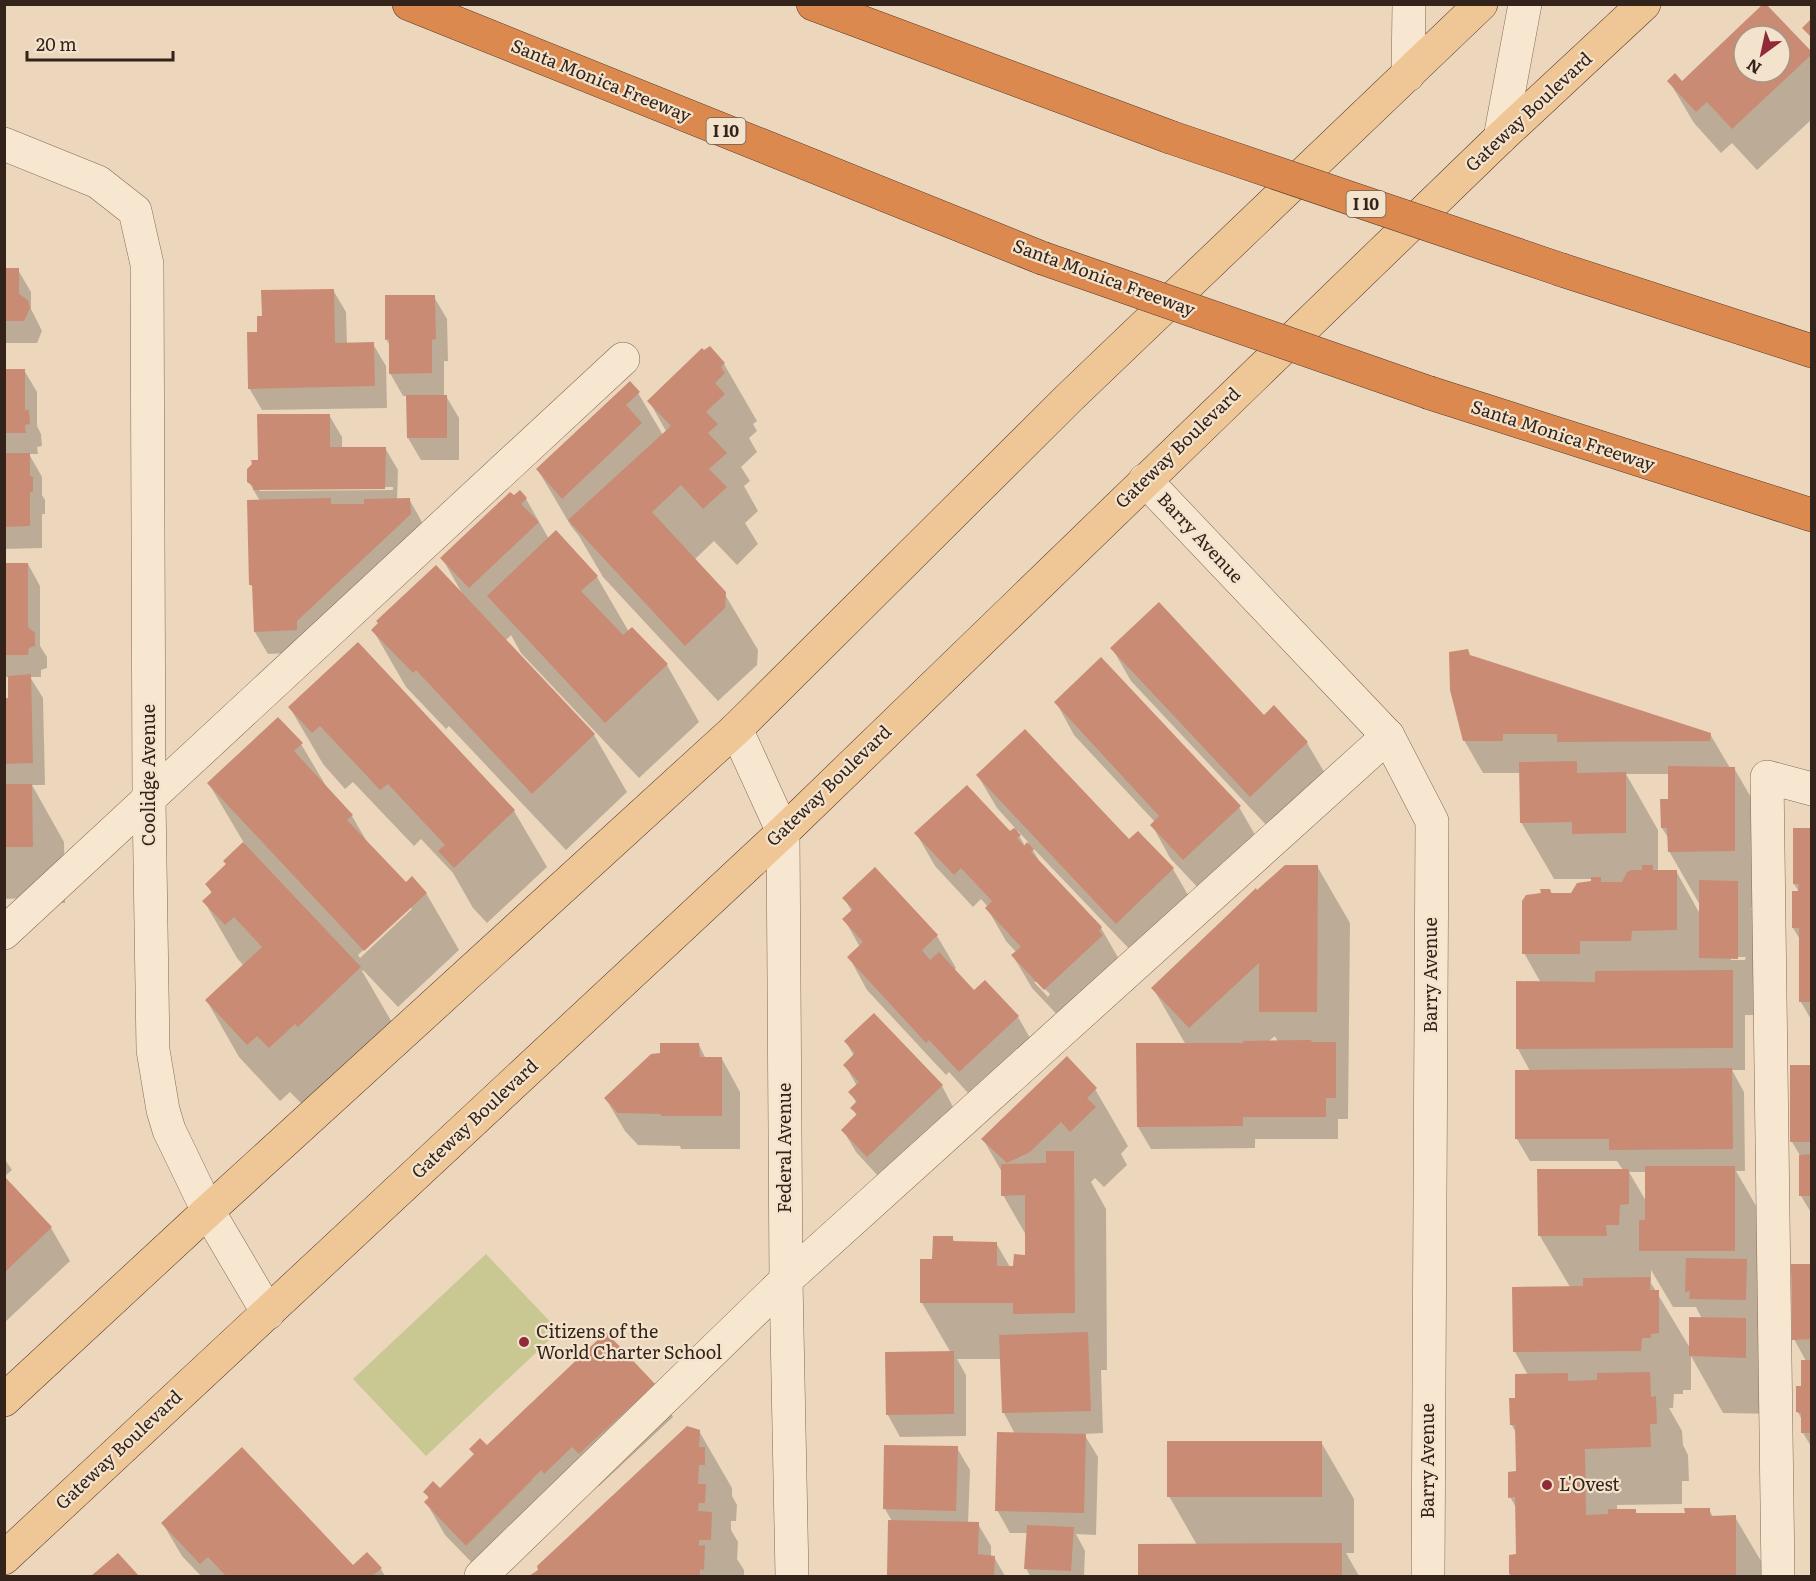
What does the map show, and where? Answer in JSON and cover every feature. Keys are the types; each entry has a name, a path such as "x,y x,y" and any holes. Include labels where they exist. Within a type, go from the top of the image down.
{"highway":[{"name":"Santa Monica Freeway","path":"410,4 1042,258 1430,393 1812,515"},
{"name":"I 10","path":"813,4 1170,137 1562,270 1812,351"}],"main road":[{"path":"4,1400 736,729 1078,389 1481,4"},
{"name":"Gateway Boulevard","path":"4,1558 783,832 1500,138 1644,4"}],"street":[{"path":"1408,75 1409,4"},
{"path":"1500,138 1525,4"},
{"name":"Coolidge Avenue","path":"4,144 98,182 135,211 147,264 149,799 153,1050 163,1110 169,1130 208,1211 268,1313"},
{"path":"4,933 623,359"},
{"name":"Barry Avenue","path":"1145,480 1388,736 1431,821 1428,1576"},
{"name":"Federal Avenue","path":"736,729 783,832 786,1280 792,1576"},
{"path":"481,1576 786,1280 1388,736"},
{"path":"1778,1576 1767,777 1812,789"}],"shaded area":[{"path":"486,1254 559,1331 426,1456 353,1379"}],"building":[{"path":"1763,4 1766,4 1785,24 1742,24"},
{"path":"1812,18 1812,38 1802,28"},
{"path":"1792,31 1812,52 1792,73"},
{"path":"1732,33 1732,84 1780,84 1732,129 1707,102 1696,112 1667,81 1675,73 1682,81"},
{"path":"4,268 19,268 19,294 28,300 30,308 24,321 4,321"},
{"path":"334,289 335,343 374,342 375,386 248,389 247,332 257,332 257,316 262,316 261,290"},
{"path":"385,295 435,295 436,339 432,340 432,373 389,374 389,339 385,340"},
{"path":"710,346 725,363 721,367 725,373 715,383 725,394 706,412 718,424 708,433 727,453 709,469 727,487 703,509 681,485 652,512 726,592 725,608 685,646 568,520 671,426 647,401 702,348 704,350"},
{"path":"4,369 25,369 25,410 29,410 30,424 25,425 26,433 4,433"},
{"path":"630,381 640,392 626,405 642,423 562,499 536,469"},
{"path":"406,395 447,395 447,438 407,438"},
{"path":"257,414 330,414 330,447 386,447 385,489 253,490 253,486 247,482 247,469 252,464 251,460 258,460"},
{"path":"4,453 30,453 33,492 30,492 30,526 4,527"},
{"path":"520,490 527,498 521,504 539,522 469,588 440,558 510,492 514,495"},
{"path":"331,498 331,504 364,504 364,499 410,498 411,514 297,621 297,630 254,632 252,585 249,585 247,500"},
{"path":"556,530 598,576 581,591 623,635 632,627 668,664 605,723 487,596"},
{"path":"5,563 28,563 28,627 35,633 35,646 29,648 28,655 4,655"},
{"path":"436,565 595,734 532,794 416,670 413,673 371,630 378,623 376,621"},
{"path":"1159,602 1264,715 1274,705 1308,742 1250,797 1110,648"},
{"path":"358,642 515,810 454,868 438,851 445,845 388,784 380,790 320,726 312,733 288,707"},
{"path":"1468,649 1470,655 1711,733 1710,741 1557,742 1557,734 1503,734 1503,741 1463,741 1450,690 1449,652"},
{"path":"1101,657 1241,806 1183,860 1150,825 1159,816 1054,702"},
{"path":"31,674 33,763 4,764 4,698 8,698 8,676"},
{"path":"278,717 303,743 294,751 353,815 347,820 406,882 412,876 427,893 364,951 207,783"},
{"path":"1025,729 1129,839 1138,831 1174,868 1116,924 976,775"},
{"path":"1577,761 1577,773 1626,772 1626,833 1572,834 1572,822 1520,823 1519,762"},
{"path":"1668,766 1735,767 1735,851 1668,852 1667,828 1661,828 1660,799 1668,799"},
{"path":"4,784 32,784 33,847 4,847"},
{"path":"967,785 1010,831 1014,828 1021,835 1017,838 1024,846 1027,842 1034,849 1031,852 1102,927 1099,931 1103,935 1044,990 1011,955 1021,947 985,908 992,901 961,868 954,875 914,833"},
{"path":"1793,828 1812,828 1812,1002 1799,1002 1799,928 1792,928 1792,891 1798,891 1799,884 1793,884"},
{"path":"243,842 361,967 298,1027 295,1024 269,1048 257,1036 247,1045 205,1000 262,947 234,917 225,925 202,901 212,892 205,884 226,864 223,861"},
{"path":"1285,865 1318,865 1317,1012 1259,1012 1259,963 1189,1028 1151,988 1256,888 1257,890"},
{"path":"1642,865 1653,865 1653,870 1677,870 1677,930 1632,931 1631,941 1580,941 1580,954 1522,954 1522,901 1526,895 1541,893 1540,889 1550,889 1551,893 1571,893 1577,883 1591,881 1591,877 1601,877 1601,882 1622,882 1627,872 1642,870"},
{"path":"875,867 938,935 922,950 930,960 939,952 974,990 985,980 1019,1016 959,1072 929,1040 926,1043 847,957 863,942 842,919 853,909 842,898"},
{"path":"1699,880 1738,881 1738,959 1699,958"},
{"path":"1733,970 1733,1048 1516,1049 1516,981 1595,982 1595,971"},
{"path":"874,1013 943,1085 867,1157 841,1130 857,1114 850,1108 857,1101 848,1092 859,1082 843,1065 855,1053 844,1041"},
{"path":"1311,1040 1312,1042 1336,1042 1336,1098 1326,1098 1326,1117 1243,1117 1243,1126 1137,1127 1136,1043 1243,1043 1243,1041"},
{"path":"660,1043 699,1043 700,1057 722,1057 722,1116 618,1113 604,1098 651,1054 660,1053"},
{"path":"1067,1056 1097,1088 1087,1098 1096,1107 1070,1132 1061,1122 1030,1152 1007,1163 981,1139"},
{"path":"1790,1065 1812,1065 1812,1142 1790,1142"},
{"path":"1732,1068 1733,1149 1609,1150 1609,1139 1515,1139 1515,1070"},
{"path":"1046,1151 1074,1151 1075,1313 1013,1314 1013,1303 920,1303 920,1259 932,1259 933,1236 953,1236 953,1241 997,1242 997,1266 1013,1266 1014,1254 1025,1255 1025,1195 1001,1196 1001,1164 1046,1163"},
{"path":"1812,1154 1812,1196 1799,1196 1799,1155"},
{"path":"1645,1166 1735,1166 1735,1251 1639,1251 1639,1220 1645,1220"},
{"path":"1537,1169 1629,1169 1629,1204 1620,1205 1619,1225 1606,1225 1607,1236 1538,1236"},
{"path":"4,1176 52,1227 4,1273"},
{"path":"1686,1258 1747,1259 1746,1300 1689,1299 1690,1291 1685,1292"},
{"path":"1791,1264 1812,1264 1812,1339 1792,1340"},
{"path":"1650,1277 1650,1290 1659,1290 1659,1333 1651,1334 1651,1338 1642,1338 1641,1351 1513,1352 1512,1287 1583,1286 1583,1278"},
{"path":"1689,1317 1746,1318 1746,1358 1689,1356"},
{"path":"606,1332 655,1384 579,1454 572,1447 544,1474 541,1470 466,1546 424,1502 429,1497 423,1492 433,1481 440,1488 474,1454 469,1449 480,1438 487,1445"},
{"path":"1088,1332 1091,1411 1002,1413 999,1335"},
{"path":"954,1351 954,1414 886,1415 885,1352"},
{"path":"1801,1360 1812,1360 1812,1433 1801,1433 1801,1413 1796,1412 1796,1386 1801,1386"},
{"name":"L'Ovest","path":"1650,1372 1651,1397 1656,1396 1657,1424 1650,1424 1651,1447 1585,1449 1586,1515 1608,1514 1608,1509 1636,1509 1636,1513 1685,1513 1684,1508 1710,1508 1710,1516 1736,1515 1736,1576 1513,1576 1509,1574 1509,1555 1516,1554 1515,1497 1508,1498 1508,1472 1516,1471 1515,1425 1510,1425 1509,1398 1515,1398 1515,1374 1568,1373 1568,1381 1597,1380 1597,1373"},
{"path":"687,1426 700,1430 699,1447 705,1447 705,1465 699,1465 698,1484 706,1484 705,1503 699,1503 698,1511 712,1512 711,1540 699,1540 699,1546 705,1545 704,1570 700,1569 700,1576 529,1576 538,1570 537,1566"},
{"path":"997,1432 1086,1434 1084,1513 995,1511"},
{"path":"1167,1441 1322,1441 1322,1497 1167,1497"},
{"path":"884,1445 958,1446 956,1511 883,1509"},
{"path":"242,1447 353,1565 367,1552 382,1568 372,1576 226,1576 208,1557 200,1564 161,1523"},
{"path":"888,1520 979,1522 978,1554 995,1556 994,1576 887,1576"},
{"path":"1027,1525 1074,1527 1071,1571 1024,1569"},
{"path":"1342,1543 1342,1576 1138,1576 1138,1544"},
{"path":"118,1553 139,1576 91,1576"}],"place":[{"name":"Citizens of the World Charter School","path":"524,1342"},
{"name":"L'Ovest","path":"1547,1485"}]}
